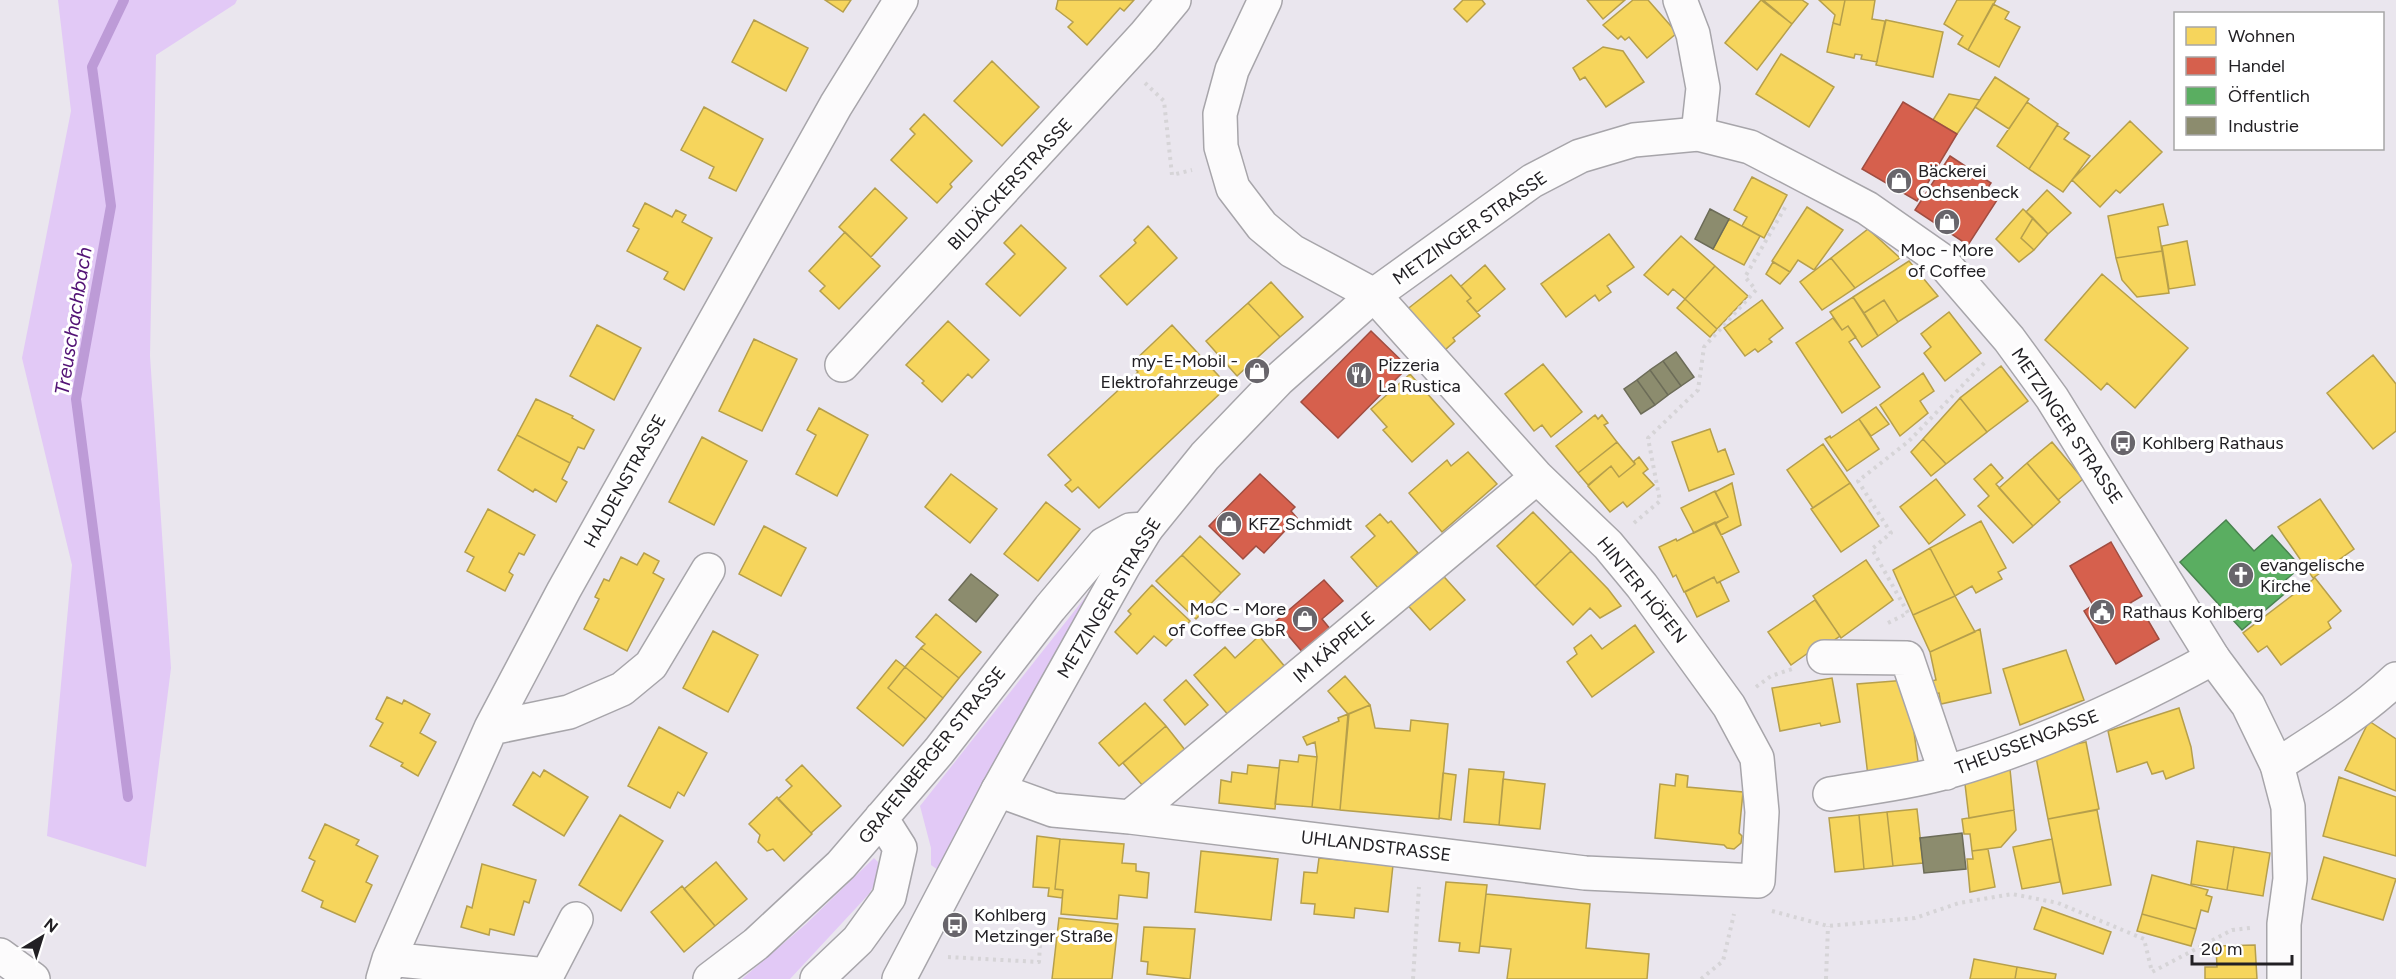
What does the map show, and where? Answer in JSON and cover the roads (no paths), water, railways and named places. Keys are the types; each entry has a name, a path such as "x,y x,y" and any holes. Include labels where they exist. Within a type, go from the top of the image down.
{"street":[{"name":"HALDENSTRASSE","path":"386,969 490,728 564,590 830,115 901,0"},
{"name":"BILDÄCKERSTRASSE","path":"842,365 1122,62 1174,0"},
{"name":"HINTER HÖFEN","path":"1264,0 1232,70 1220,114 1221,147 1233,188 1262,226 1292,251 1374,295 1537,477 1608,545 1642,586 1729,706 1757,758 1762,812 1747,880"},
{"path":"1680,0 1693,34 1703,88 1698,134"},
{"name":"METZINGER STRASSE","path":"905,967 998,790 1146,529 1206,456 1278,380 1374,295 1532,181 1580,156 1634,140 1698,134 1750,147 1867,208 1940,259 2009,339 2052,398 2213,658 2248,705 2277,765 2288,807 2290,879 2284,924 2284,979"},
{"name":"IM KÄPPELE","path":"1130,817 1537,477"},
{"name":"GRAFENBERGER STRASSE","path":"710,979 756,944 841,866 939,751 1050,608 1104,544 1130,530 1146,529"},
{"path":"490,728 569,712 622,689 651,665 708,570"},
{"path":"1824,657 1907,658 1946,773"},
{"name":"THEUSSENGASSE","path":"1830,794 1946,773 2041,740 2132,701 2213,658"},
{"path":"2277,765 2334,729 2396,679"},
{"name":"UHLANDSTRASSE","path":"998,790 1053,810 1130,817 1585,873 1747,880"},
{"path":"817,979 858,940 889,897 900,848 881,818"},
{"path":"386,969 547,975 576,919"},
{"path":"1,958 33,979"}],"waterway":[{"name":"Treuschachbach","path":"124,0 92,67 111,206 76,399 128,797"}],"place":[{"name":"Bäckerei Ochsenbeck","path":"1899,181"},
{"name":"Moc - More of Coffee","path":"1947,222"},
{"name":"my-E-Mobil - Elektrofahrzeuge","path":"1257,371"},
{"name":"Pizzeria La Rustica","path":"1359,375"},
{"name":"Kohlberg Rathaus","path":"2123,443"},
{"name":"KFZ Schmidt","path":"1229,524"},
{"name":"evangelische Kirche","path":"2241,575"},
{"name":"Rathaus Kohlberg","path":"2102,612"},
{"name":"MoC - More of Coffee GbR","path":"1305,619"},
{"name":"Kohlberg Metzinger Straße","path":"955,925"}]}
